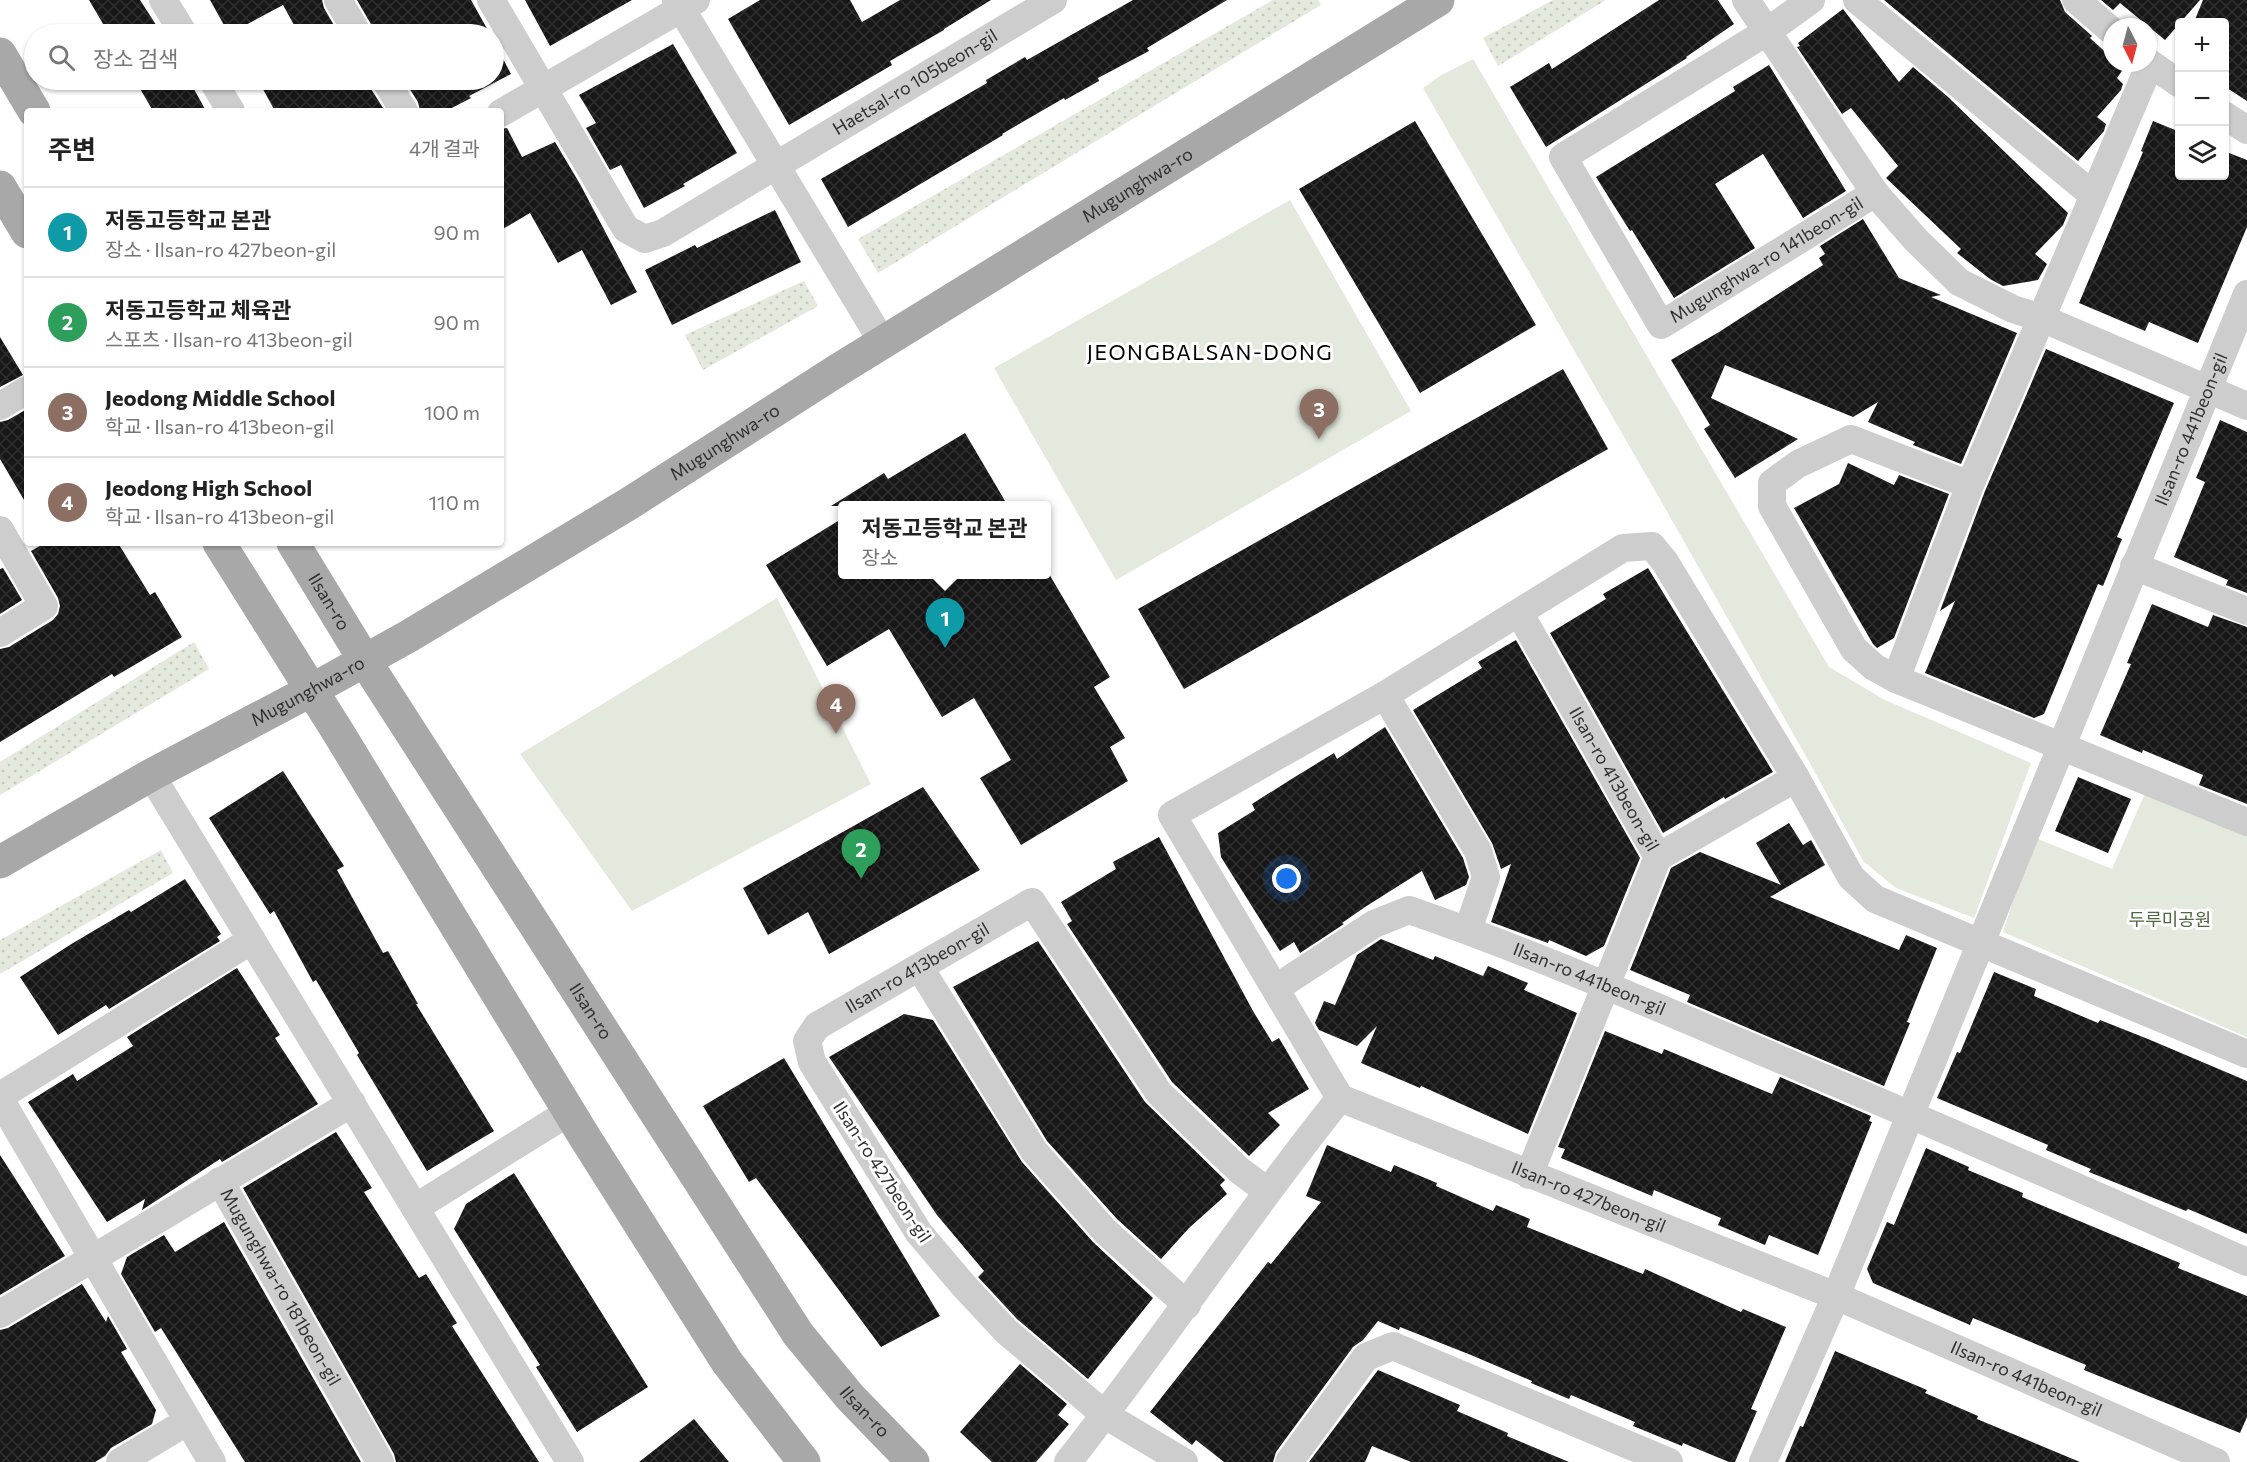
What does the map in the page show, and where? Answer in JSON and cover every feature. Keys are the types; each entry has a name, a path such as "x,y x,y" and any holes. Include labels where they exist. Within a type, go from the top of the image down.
{"main road":[{"name":"Mugunghwa-ro","path":"0,862 151,775 409,636 630,503 838,369 1438,0"},
{"path":"0,54 32,108"},
{"path":"0,187 24,227"},
{"path":"221,546 310,691 338,732 569,1113 727,1362 804,1462"},
{"name":"Ilsan-ro","path":"295,546 365,661 798,1334 850,1397 913,1462"}],"street":[{"path":"163,0 178,24"},
{"path":"338,0 352,24"},
{"path":"491,0 542,89"},
{"name":"Haetsal-ro 105beon-gil","path":"542,89 626,229 645,239 663,233 1053,0"},
{"name":"Mugunghwa-ro 141beon-gil","path":"1746,0 1875,193 1916,240 1959,282 2013,309 2041,318 2247,406"},
{"name":"Mugunghwa-ro 141beon-gil","path":"1811,0 1768,31 1563,156 1661,325 1875,193"},
{"path":"1857,0 2093,195"},
{"path":"2076,0 2103,23"},
{"path":"504,111 684,3 776,166 883,343"},
{"path":"2157,68 2175,81"},
{"path":"1896,679 1970,485 2145,72"},
{"path":"218,90 229,108"},
{"path":"391,90 402,108"},
{"path":"2229,118 2247,130"},
{"name":"Ilsan-ro 441beon-gil","path":"1763,1462 1836,1296 2206,389 2247,294"},
{"path":"0,406 24,392"},
{"path":"1970,485 1851,439 1798,464 1772,483 1772,506 1854,649 1874,667 1896,679 2247,822"},
{"path":"0,530 44,606 0,633"},
{"path":"1068,1462 1187,1305 1267,1191 1340,1098 1172,815 1385,695 1623,549 1652,546 1665,562 1796,778 1851,877 1875,899 2247,1054"},
{"path":"2134,566 2247,611"},
{"name":"Ilsan-ro 413beon-gil","path":"1520,614 1658,857 1529,1175"},
{"path":"1385,695 1478,851 1486,877 1468,930"},
{"path":"151,775 570,1462"},
{"path":"1658,857 1796,778"},
{"name":"Ilsan-ro 413beon-gil","path":"807,1041 817,1026 1032,902 1159,1093 1239,1170 1267,1191"},
{"name":"Ilsan-ro 441beon-gil","path":"1276,988 1374,924 1409,910 1468,930 1607,986 1910,1114 2247,1262"},
{"path":"212,1462 0,1098 252,940"},
{"path":"920,968 1034,1151 1106,1231 1187,1305"},
{"name":"Ilsan-ro 427beon-gil","path":"807,1041 812,1062 919,1233 1006,1331 1105,1415"},
{"name":"Ilsan-ro 427beon-gil","path":"1340,1098 1836,1296"},
{"name":"Mugunghwa-ro 181beon-gil","path":"352,1103 220,1181 380,1462"},
{"path":"415,1208 569,1113"},
{"path":"0,1314 220,1181"},
{"name":"Ilsan-ro 441beon-gil","path":"1836,1296 2216,1462"},
{"path":"1289,1462 1366,1357 1393,1346 1669,1462"},
{"path":"1105,1415 1184,1462"},
{"path":"120,1462 188,1421"}],"green space":[{"path":"1273,0 1318,0 1321,5 878,273 858,239"},
{"path":"1553,0 1606,0 1498,66 1483,38"},
{"path":"1473,59 1829,667 1885,700 2031,763 1974,918 1896,888 1863,861 1665,508 1423,88 1438,77"},
{"path":"1290,200 1411,411 1116,580 994,368"},
{"path":"804,281 818,306 703,370 685,335"},
{"path":"777,598 871,784 632,911 520,754"},
{"path":"194,642 209,669 0,795 0,762"},
{"name":"두루미공원","path":"2146,791 2247,834 2247,1037 2003,932 2015,895 2038,839 2112,869"},
{"path":"161,850 173,873 0,974 0,940"}],"building":[{"path":"89,0 140,0 156,24 103,24"},
{"path":"210,0 322,0 333,24 293,24 283,5 248,24 223,24"},
{"path":"357,0 471,0 484,24 371,24"},
{"path":"525,0 632,0 550,46"},
{"path":"760,0 850,0 862,22 900,0 991,0 890,61 892,65 789,125 728,19"},
{"path":"1133,0 1227,0 1147,48 1149,51 1098,78 1099,81 1065,100 1064,98 1002,134 848,227 821,179 987,83 986,80 1025,57 1027,60"},
{"path":"1659,0 1718,0 1734,24 1687,58 1546,147 1510,87 1549,63 1552,69"},
{"path":"1884,0 2060,0 2065,12 2092,36 2090,38 2103,50 2103,72 2121,72 2117,78 2123,84 2121,90 2097,117 2106,124 2104,131 2078,161"},
{"path":"2101,0 2200,0 2184,18 2175,18 2175,29 2165,40 2157,33 2157,18 2138,18 2120,3 2113,10"},
{"path":"2203,0 2247,0 2247,101 2229,89 2229,18 2196,18"},
{"path":"1843,9 1899,82 1913,67 1948,97 2068,213 2063,225 2035,254 2047,264 2038,280 2003,286 1990,279 1957,253 1961,249 1886,178 1898,166 1851,108 1842,114 1797,47 1800,46 1798,43"},
{"path":"673,44 737,153 683,184 685,186 644,208 621,165 610,170 586,128 596,123 579,95"},
{"path":"504,61 511,74 504,78"},
{"path":"1769,65 1846,191 1803,218 1763,154 1715,184 1755,248 1674,298 1596,177 1735,91 1733,87"},
{"path":"141,90 194,90 204,108 151,108"},
{"path":"263,90 372,90 383,108 273,108"},
{"path":"410,90 480,90 452,108 419,108"},
{"path":"1415,121 1536,325 1420,393 1299,189"},
{"path":"2153,121 2175,130 2175,180 2229,180 2229,153 2247,160 2247,227 2198,343 2149,322 2145,331 2079,303 2143,152 2141,151"},
{"path":"504,128 507,128 522,157 555,142 637,292 611,305 582,250 558,263 530,213 504,228"},
{"path":"775,210 801,262 672,325 645,270 695,245 697,248"},
{"path":"1863,219 1899,278 1941,295 1931,297 2017,333 1961,464 1913,445 1915,442 1868,422 1878,402 1853,417 1725,365 1711,398 1798,439 1735,478 1704,429 1710,425 1671,360 1823,265 1819,258 1825,254 1820,246"},
{"path":"0,337 23,375 0,387"},
{"path":"2046,349 2174,403 2117,537 2122,539 2103,586 2098,584 2044,714 2034,718 1925,673 1955,601 1940,611 1985,491"},
{"path":"1563,369 1608,449 1184,689 1138,609"},
{"path":"24,411 24,500 0,459 0,422"},
{"path":"2220,420 2247,432 2247,593 2226,585 2228,580 2174,557 2205,482 2196,478"},
{"path":"965,433 1005,501 839,501 884,473 888,479"},
{"path":"1848,463 1894,485 1899,475 1949,494 1894,638 1877,648 1794,508 1839,484"},
{"path":"838,521 838,579 1051,577 1110,677 1094,687 1125,738 1110,747 1128,781 1021,845 980,778 1011,760 974,698 942,717 889,629 827,666 766,565"},
{"path":"40,546 120,546 150,595 155,592 182,637 114,677 112,674 0,742 0,649 9,647 53,620 60,606 58,598 31,551"},
{"path":"3,568 22,600 0,614 0,569"},
{"path":"1648,568 1773,772 1725,799 1724,797 1663,833 1550,633 1606,599 1603,594"},
{"path":"2152,604 2208,627 2213,615 2247,627 2247,804 2199,785 2203,775 2100,735 2131,664 2127,663"},
{"path":"1516,640 1640,858 1604,946 1586,956 1549,940 1548,943 1491,922 1511,864 1501,869 1492,843 1413,710 1482,668 1478,662"},
{"path":"1385,727 1463,858 1469,877 1466,885 1435,900 1422,871 1365,907 1300,953 1294,942 1280,951 1221,857 1218,833 1255,810 1252,804 1334,753 1337,759"},
{"path":"283,771 344,866 337,870 383,953 388,951 418,1004 416,1004 494,1131 427,1171 357,1055 359,1053 316,980 313,982 274,911 270,914 209,818"},
{"path":"2078,777 2131,799 2108,853 2055,831"},
{"path":"923,787 980,870 829,954 808,912 768,935 743,888"},
{"path":"1789,823 1803,845 1811,840 1825,865 1770,897 1899,950 1906,935 1937,948 1884,1086 1687,1002 1690,995 1630,970 1671,868 1700,852 1781,885 1756,843"},
{"path":"1159,837 1253,1011 1272,1042 1279,1038 1309,1089 1268,1113 1280,1125 1249,1156 1172,1082 1067,924 1072,921 1061,902 1116,869 1113,862"},
{"path":"185,879 221,934 217,937 220,941 109,1009 106,1005 58,1035 20,977 73,943 129,910 131,912"},
{"path":"1381,939 1433,960 1435,956 1483,976 1488,966 1528,983 1524,990 1577,1013 1528,1134 1421,1086 1420,1088 1361,1063 1377,1026 1357,1046 1319,1030 1315,1023 1324,1001 1335,1005 1357,955"},
{"path":"1038,941 1145,1102 1225,1180 1220,1185 1227,1194 1189,1228 1161,1259 1117,1219 1047,1141 953,987"},
{"path":"237,968 280,1035 275,1038 318,1104 222,1162 220,1159 142,1210 145,1199 107,1222 28,1102 73,1074 77,1081 133,1046 127,1037"},
{"path":"1994,972 2036,989 2034,996 2098,1023 2100,1020 2148,1039 2247,1081 2247,1234 2089,1172 2091,1169 2046,1150 2048,1145 1937,1098 1957,1052 1960,1053"},
{"path":"904,1014 933,1020 1022,1162 1093,1242 1153,1298 1088,1379 1017,1319 978,1277 984,1271 937,1215 829,1057"},
{"path":"1605,1031 1662,1054 1664,1049 1772,1094 1780,1077 1871,1116 1869,1121 1872,1122 1818,1255 1769,1235 1765,1245 1718,1225 1721,1218 1654,1190 1652,1196 1561,1158 1565,1149 1558,1147"},
{"path":"784,1058 940,1316 881,1347 756,1178 749,1182 703,1106"},
{"path":"336,1132 372,1188 364,1192 419,1278 426,1274 457,1323 452,1326 539,1462 396,1462 394,1454 243,1188"},
{"path":"1327,1145 1391,1172 1394,1165 1493,1211 1496,1205 1530,1219 1527,1227 1643,1274 1645,1269 1741,1312 1743,1309 1786,1327 1751,1409 1757,1411 1735,1462 1729,1462 1683,1443 1682,1446 1633,1426 1635,1422 1571,1395 1569,1399 1471,1355 1400,1327 1399,1330 1378,1321 1363,1340 1353,1347 1276,1452 1273,1462 1224,1462 1196,1440 1192,1445 1150,1412 1268,1262 1271,1264 1321,1202 1306,1196"},
{"path":"1926,1148 1969,1167 1968,1170 2023,1193 2022,1197 2180,1263 2178,1268 2247,1296 2247,1417 2240,1433 2084,1370 2086,1365 1973,1318 1970,1325 1873,1283 1867,1269 1887,1222 1894,1225"},
{"path":"0,1155 65,1256 0,1295"},
{"path":"514,1173 648,1387 577,1432 536,1367 540,1365 454,1229 466,1204"},
{"path":"224,1222 361,1462 245,1462 161,1328 155,1332 121,1274 127,1257 164,1235 175,1252"},
{"path":"82,1284 106,1322 108,1316 127,1349 121,1352 156,1410 152,1424 111,1448 105,1456 95,1462 0,1462 0,1330 8,1328"},
{"path":"1835,1351 1927,1390 1925,1393 1978,1416 1977,1419 2080,1462 1785,1462 1800,1426 1803,1427"},
{"path":"1020,1364 1067,1404 1058,1415 1069,1424 1036,1462 992,1462 960,1432"},
{"path":"1378,1370 1460,1405 1457,1411 1508,1433 1507,1436 1569,1462 1411,1462 1372,1446 1365,1462 1309,1462"},
{"path":"694,1419 729,1462 639,1462"}],"place":[{"name":"Jeodong Middle School","path":"1319,439"},
{"name":"저동고등학교 본관","path":"945,648"},
{"name":"Jeodong High School","path":"836,734"},
{"name":"저동고등학교 체육관","path":"861,879"}],"district":[{"name":"JEONGBALSAN-DONG","path":"1210,353"}]}
